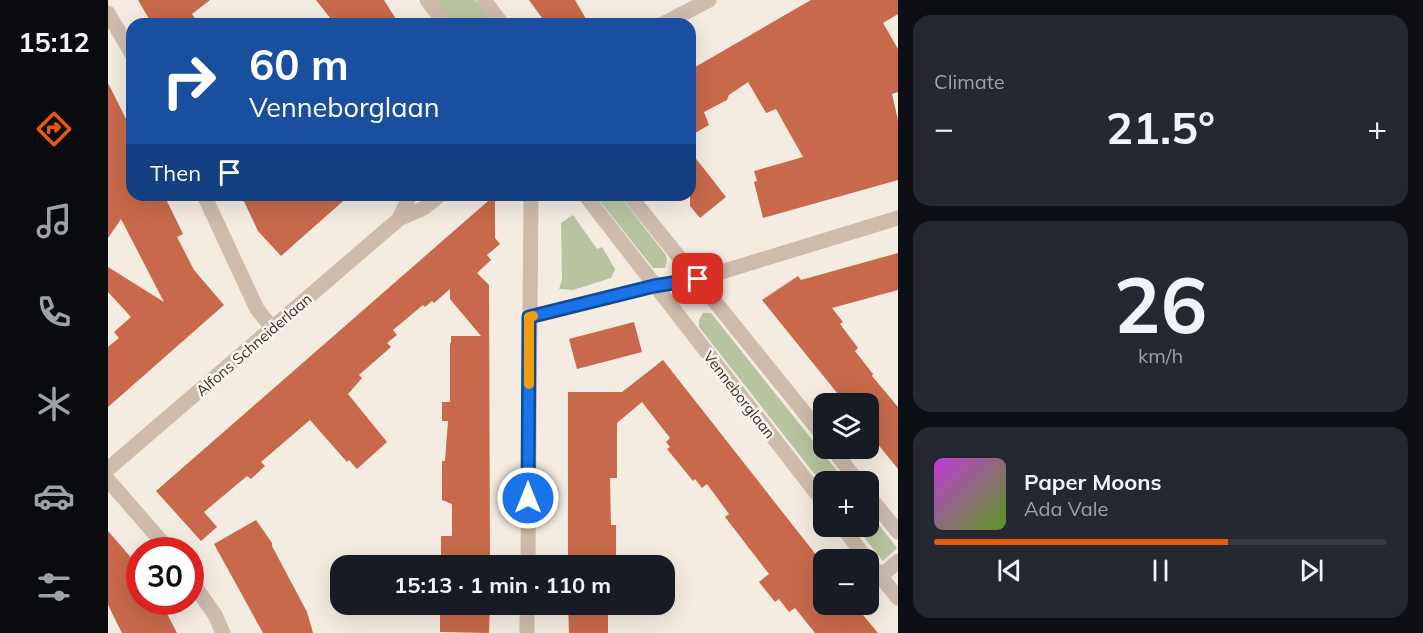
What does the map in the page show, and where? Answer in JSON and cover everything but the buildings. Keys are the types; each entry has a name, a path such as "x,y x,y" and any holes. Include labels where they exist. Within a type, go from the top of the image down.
{"street":[{"path":"427,0 441,18"},
{"path":"484,0 498,18"},
{"path":"674,18 709,0"},
{"path":"108,13 126,44"},
{"path":"207,201 257,309 273,329"},
{"name":"Alfons Schneiderlaan","path":"399,219 407,201"},
{"name":"Alfons Schneiderlaan","path":"108,469 399,219 424,208 433,201"},
{"path":"528,555 531,201"},
{"name":"Venneborglaan","path":"590,201 813,489"},
{"path":"634,201 813,424"},
{"path":"529,317 654,286 698,279 898,218"},
{"path":"840,459 850,471"},
{"path":"108,480 158,537"},
{"path":"879,509 898,532"},
{"path":"850,537 860,549"},
{"path":"898,561 880,576 898,598"},
{"path":"204,599 215,615 223,633"},
{"path":"527,615 527,633"}],"green space":[{"path":"436,0 475,0 488,18 450,18"},
{"path":"600,201 624,201 666,255 665,268 653,268"},
{"path":"573,215 597,249 602,247 615,269 611,278 573,290 559,289 562,280 561,223"},
{"path":"703,313 711,313 813,441 813,459 827,459 837,471 813,472 699,327 699,320"},
{"path":"879,525 897,548 883,561 879,556 879,549 873,549 864,537 879,537"}],"slow traffic":[{"path":"529,384 529,317 533,316"}],"route":[{"path":"528,498 529,317 654,286 698,279"}]}
